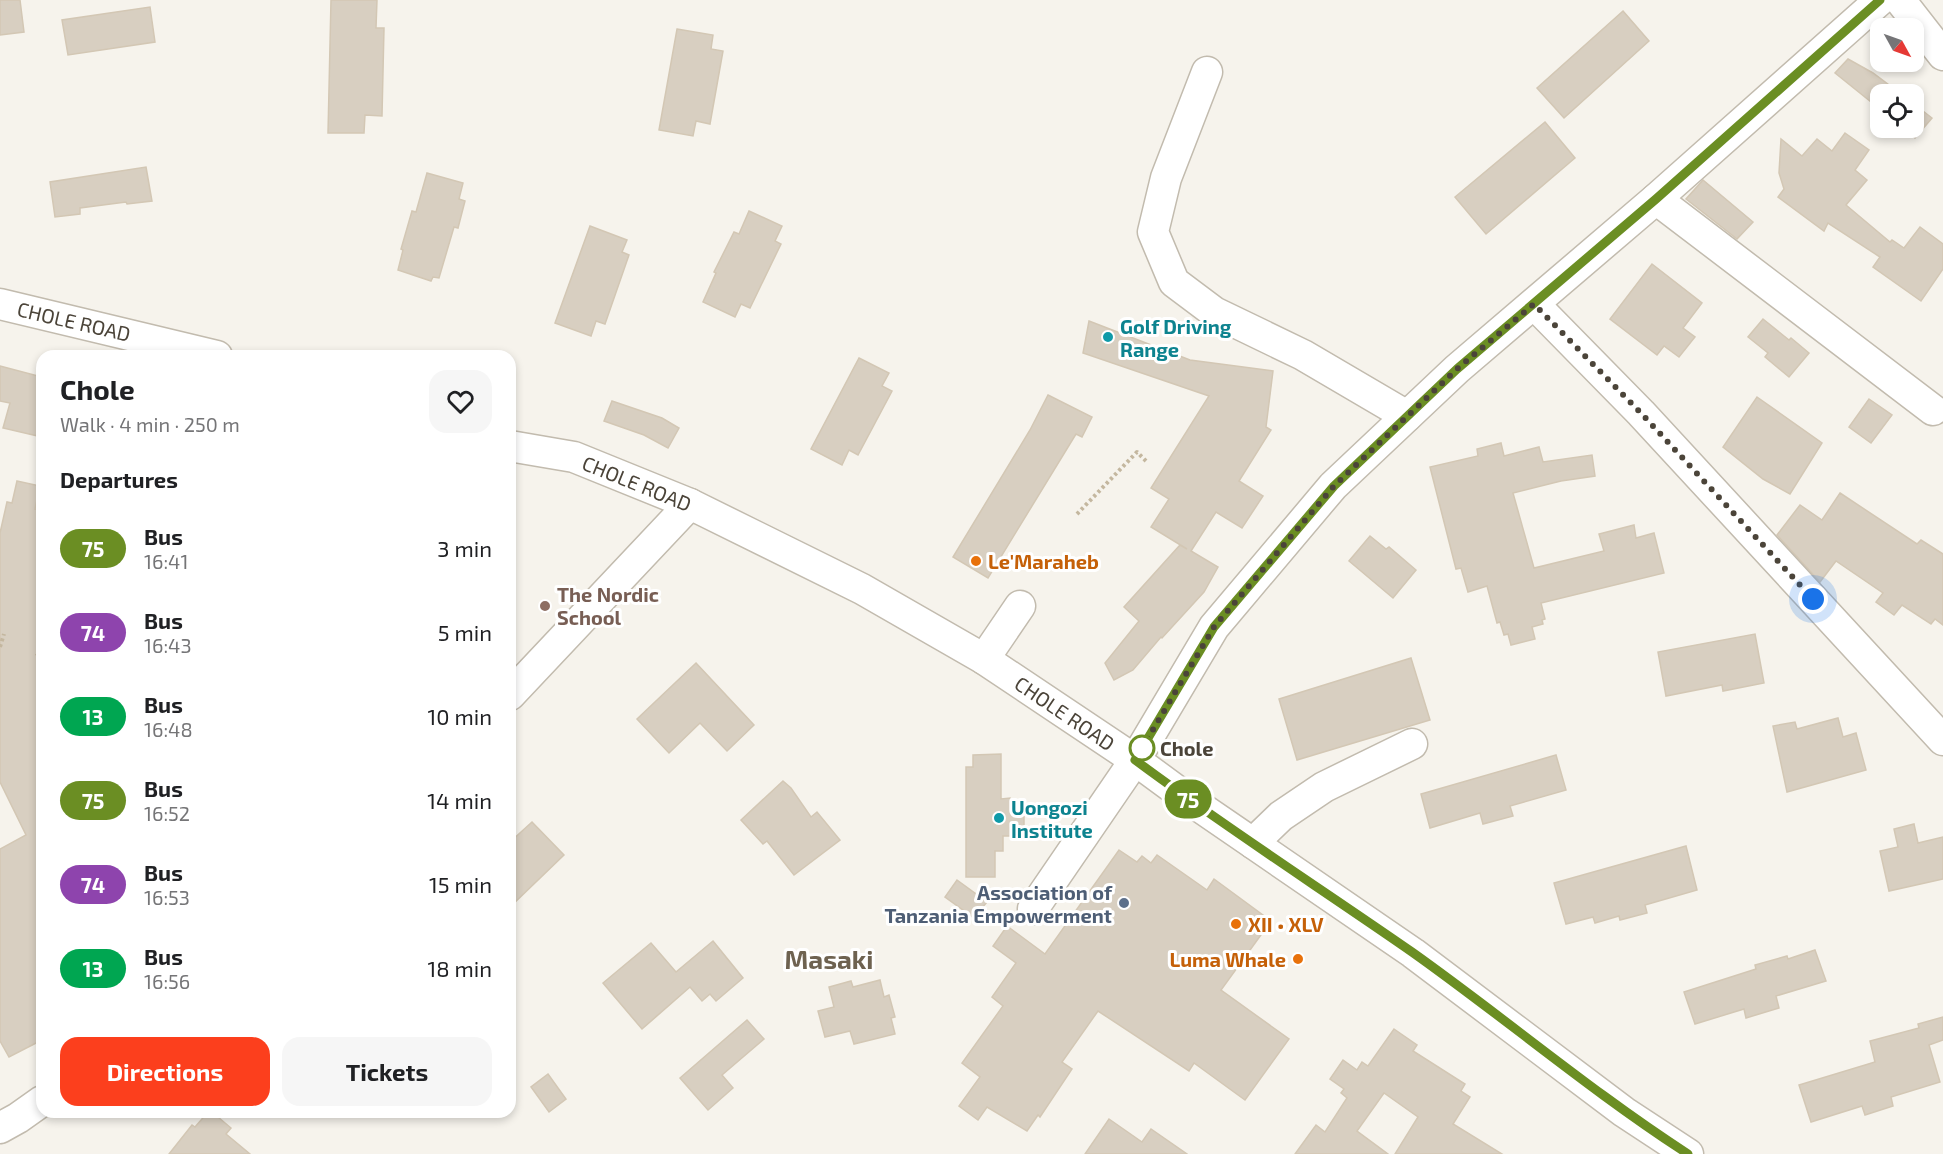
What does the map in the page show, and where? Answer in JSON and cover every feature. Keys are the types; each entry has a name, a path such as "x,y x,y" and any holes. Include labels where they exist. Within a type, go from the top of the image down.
{"street":[{"path":"1900,0 1943,55"},
{"path":"1033,909 1135,760 1214,627 1334,486 1457,369 1656,199 1870,3"},
{"path":"1207,72 1166,177 1152,232 1174,282 1214,312 1303,355 1407,416"},
{"path":"1656,199 1934,410"},
{"name":"CHOLE ROAD","path":"0,304 193,350"},
{"path":"1534,304 1641,413 1943,740"},
{"name":"CHOLE ROAD","path":"516,447 574,457 690,504 862,589 984,659 1135,760 1413,953 1624,1112 1688,1154"},
{"path":"516,689 690,504"},
{"path":"984,659 1020,606"},
{"path":"1252,843 1281,816 1323,787 1412,744"},
{"path":"0,1128 36,1105"}],"path":[{"path":"1077,514 1137,452 1146,461"},
{"path":"0,647 4,634"}],"building":[{"path":"0,0 20,0 24,32 0,35"},
{"path":"331,0 377,0 376,28 384,28 382,116 365,115 364,133 328,133"},
{"path":"150,7 155,42 68,55 62,20"},
{"path":"1623,11 1649,41 1564,118 1537,88"},
{"path":"677,29 713,35 711,49 723,51 710,124 696,121 693,136 659,130"},
{"path":"1848,59 1888,84 1870,84 1870,101 1835,73"},
{"path":"1924,112 1932,118 1924,127"},
{"path":"1545,122 1575,158 1486,234 1455,197"},
{"path":"1845,133 1869,150 1855,170 1867,180 1846,205 1890,242 1892,240 1904,248 1920,227 1943,244 1943,269 1921,301 1873,267 1880,257 1828,223 1824,231 1778,197 1784,189 1779,173 1781,139 1802,156 1817,139 1832,151"},
{"path":"146,167 152,201 80,208 80,214 55,217 50,182"},
{"path":"427,173 463,183 459,199 465,201 458,228 454,227 439,278 433,277 431,281 398,270 403,250 401,249 412,211 416,212"},
{"path":"1703,180 1753,222 1737,239 1686,199"},
{"path":"749,211 782,226 775,241 781,244 750,308 741,304 735,317 703,302 716,273 714,272 734,232 739,234"},
{"path":"590,226 627,240 622,252 629,255 605,324 596,321 591,336 555,323"},
{"path":"1652,264 1702,303 1683,328 1695,337 1679,357 1664,346 1657,355 1610,319"},
{"path":"1763,319 1809,353 1789,377 1765,357 1768,353 1748,337"},
{"path":"1089,321 1190,360 1273,371 1266,427 1271,430 1239,481 1263,496 1242,528 1216,512 1191,551 1218,567 1204,592 1133,670 1114,680 1105,663 1139,621 1124,607 1180,545 1187,549 1151,527 1169,499 1151,488 1209,396 1083,353"},
{"path":"859,358 889,373 882,386 892,391 858,455 849,450 842,465 811,449"},
{"path":"0,366 36,375 36,436 3,428 10,403 0,401"},
{"path":"1048,395 1092,417 1082,437 1076,434 988,578 953,557 1030,430"},
{"path":"1757,397 1822,443 1790,494 1763,479 1723,447"},
{"path":"1869,399 1892,415 1871,443 1849,427"},
{"path":"612,401 662,418 679,428 668,448 644,435 604,421"},
{"path":"1501,443 1504,456 1539,447 1543,462 1592,455 1595,476 1561,481 1513,493 1534,568 1604,551 1599,534 1634,525 1636,538 1654,533 1664,573 1541,603 1545,619 1542,620 1543,624 1532,627 1535,639 1511,645 1508,634 1504,635 1500,622 1497,623 1487,586 1468,592 1461,568 1456,569 1430,467 1478,456 1477,449"},
{"path":"17,481 36,485 36,1043 9,1057 0,1041 0,849 26,835 0,782 0,533 7,502 12,503"},
{"path":"1840,493 1917,544 1921,540 1943,554 1943,625 1935,619 1931,624 1902,605 1894,615 1876,602 1883,593 1836,561 1820,582 1777,535 1800,505 1822,520"},
{"path":"1370,536 1386,549 1389,547 1416,570 1393,598 1349,561"},
{"path":"1755,634 1764,683 1723,691 1722,685 1666,696 1658,652"},
{"path":"1411,658 1430,720 1297,760 1279,699"},
{"path":"696,663 754,725 727,751 700,723 669,753 637,719"},
{"path":"1838,718 1843,737 1856,733 1866,770 1787,792 1773,726 1795,722 1797,729"},
{"name":"Uongozi Institute","path":"1001,754 1001,799 1010,798 1010,808 1024,808 1024,828 1010,828 1010,836 1003,836 1003,851 995,851 995,877 966,877 966,767 973,767 973,755"},
{"path":"1556,755 1566,790 1510,806 1513,816 1483,824 1480,813 1430,828 1421,794"},
{"path":"783,781 791,788 811,817 817,812 840,840 794,875 767,841 763,844 741,820"},
{"path":"532,822 564,855 516,901 516,837"},
{"path":"1914,824 1918,843 1943,837 1943,879 1889,891 1880,851 1898,847 1894,829"},
{"path":"1686,846 1697,890 1645,905 1647,913 1620,920 1619,916 1595,923 1593,917 1566,924 1554,883"},
{"path":"1119,850 1137,862 1142,856 1151,863 1157,855 1207,890 1214,879 1271,921 1221,990 1289,1039 1245,1100 1194,1063 1189,1071 1098,1011 1062,1062 1072,1069 1040,1117 1038,1115 1027,1131 987,1107 978,1120 959,1106 980,1077 962,1063 1003,1006 992,997 1016,963 993,946 1007,926 1045,954"},
{"path":"957,880 987,902 974,918 945,897"},
{"path":"713,941 743,978 716,1001 710,994 702,1001 690,987 642,1029 603,983 651,943 676,972"},
{"path":"1815,950 1826,981 1776,996 1779,1008 1746,1018 1744,1009 1695,1024 1684,992 1756,969 1755,965 1787,956 1788,959"},
{"path":"880,980 884,997 889,995 895,1017 891,1018 895,1034 854,1044 850,1031 825,1037 818,1011 834,1007 829,987 851,981 853,987"},
{"path":"1943,1017 1943,1040 1929,1045 1940,1082 1891,1097 1893,1106 1865,1115 1862,1106 1811,1122 1799,1085 1875,1062 1870,1041 1919,1028 1918,1024"},
{"path":"747,1020 764,1039 722,1075 733,1088 708,1110 680,1078"},
{"path":"1394,1029 1417,1045 1413,1051 1465,1084 1461,1091 1470,1097 1453,1124 1502,1154 1395,1154 1418,1117 1384,1093 1357,1131 1388,1154 1295,1154 1316,1125 1325,1132 1347,1098 1341,1093 1344,1089 1330,1079 1343,1060 1357,1070 1362,1062 1368,1066"},
{"path":"548,1074 566,1099 549,1112 531,1087"},
{"path":"203,1118 219,1118 231,1128 226,1134 250,1154 169,1154 192,1125 195,1127"},
{"path":"1109,1119 1142,1142 1151,1129 1187,1154 1085,1154"}],"bus line":[{"name":"75","path":"1688,1154 1624,1112 1413,953 1135,760 1214,627 1334,486 1457,369 1656,199 1880,0"}],"place":[{"name":"Golf Driving Range","path":"1108,337"},
{"name":"Le'Maraheb","path":"976,561"},
{"name":"The Nordic School","path":"545,606"},
{"name":"Chole","path":"1142,748"},
{"name":"Uongozi Institute","path":"999,818"},
{"name":"Association of Tanzania Empowerment","path":"1124,903"},
{"name":"XII • XLV","path":"1236,924"},
{"name":"Luma Whale","path":"1298,959"}],"district":[{"name":"Masaki","path":"829,958"}],"route":[{"path":"1142,748 1214,627 1334,486 1457,369 1534,304 1641,413 1813,599"}]}
